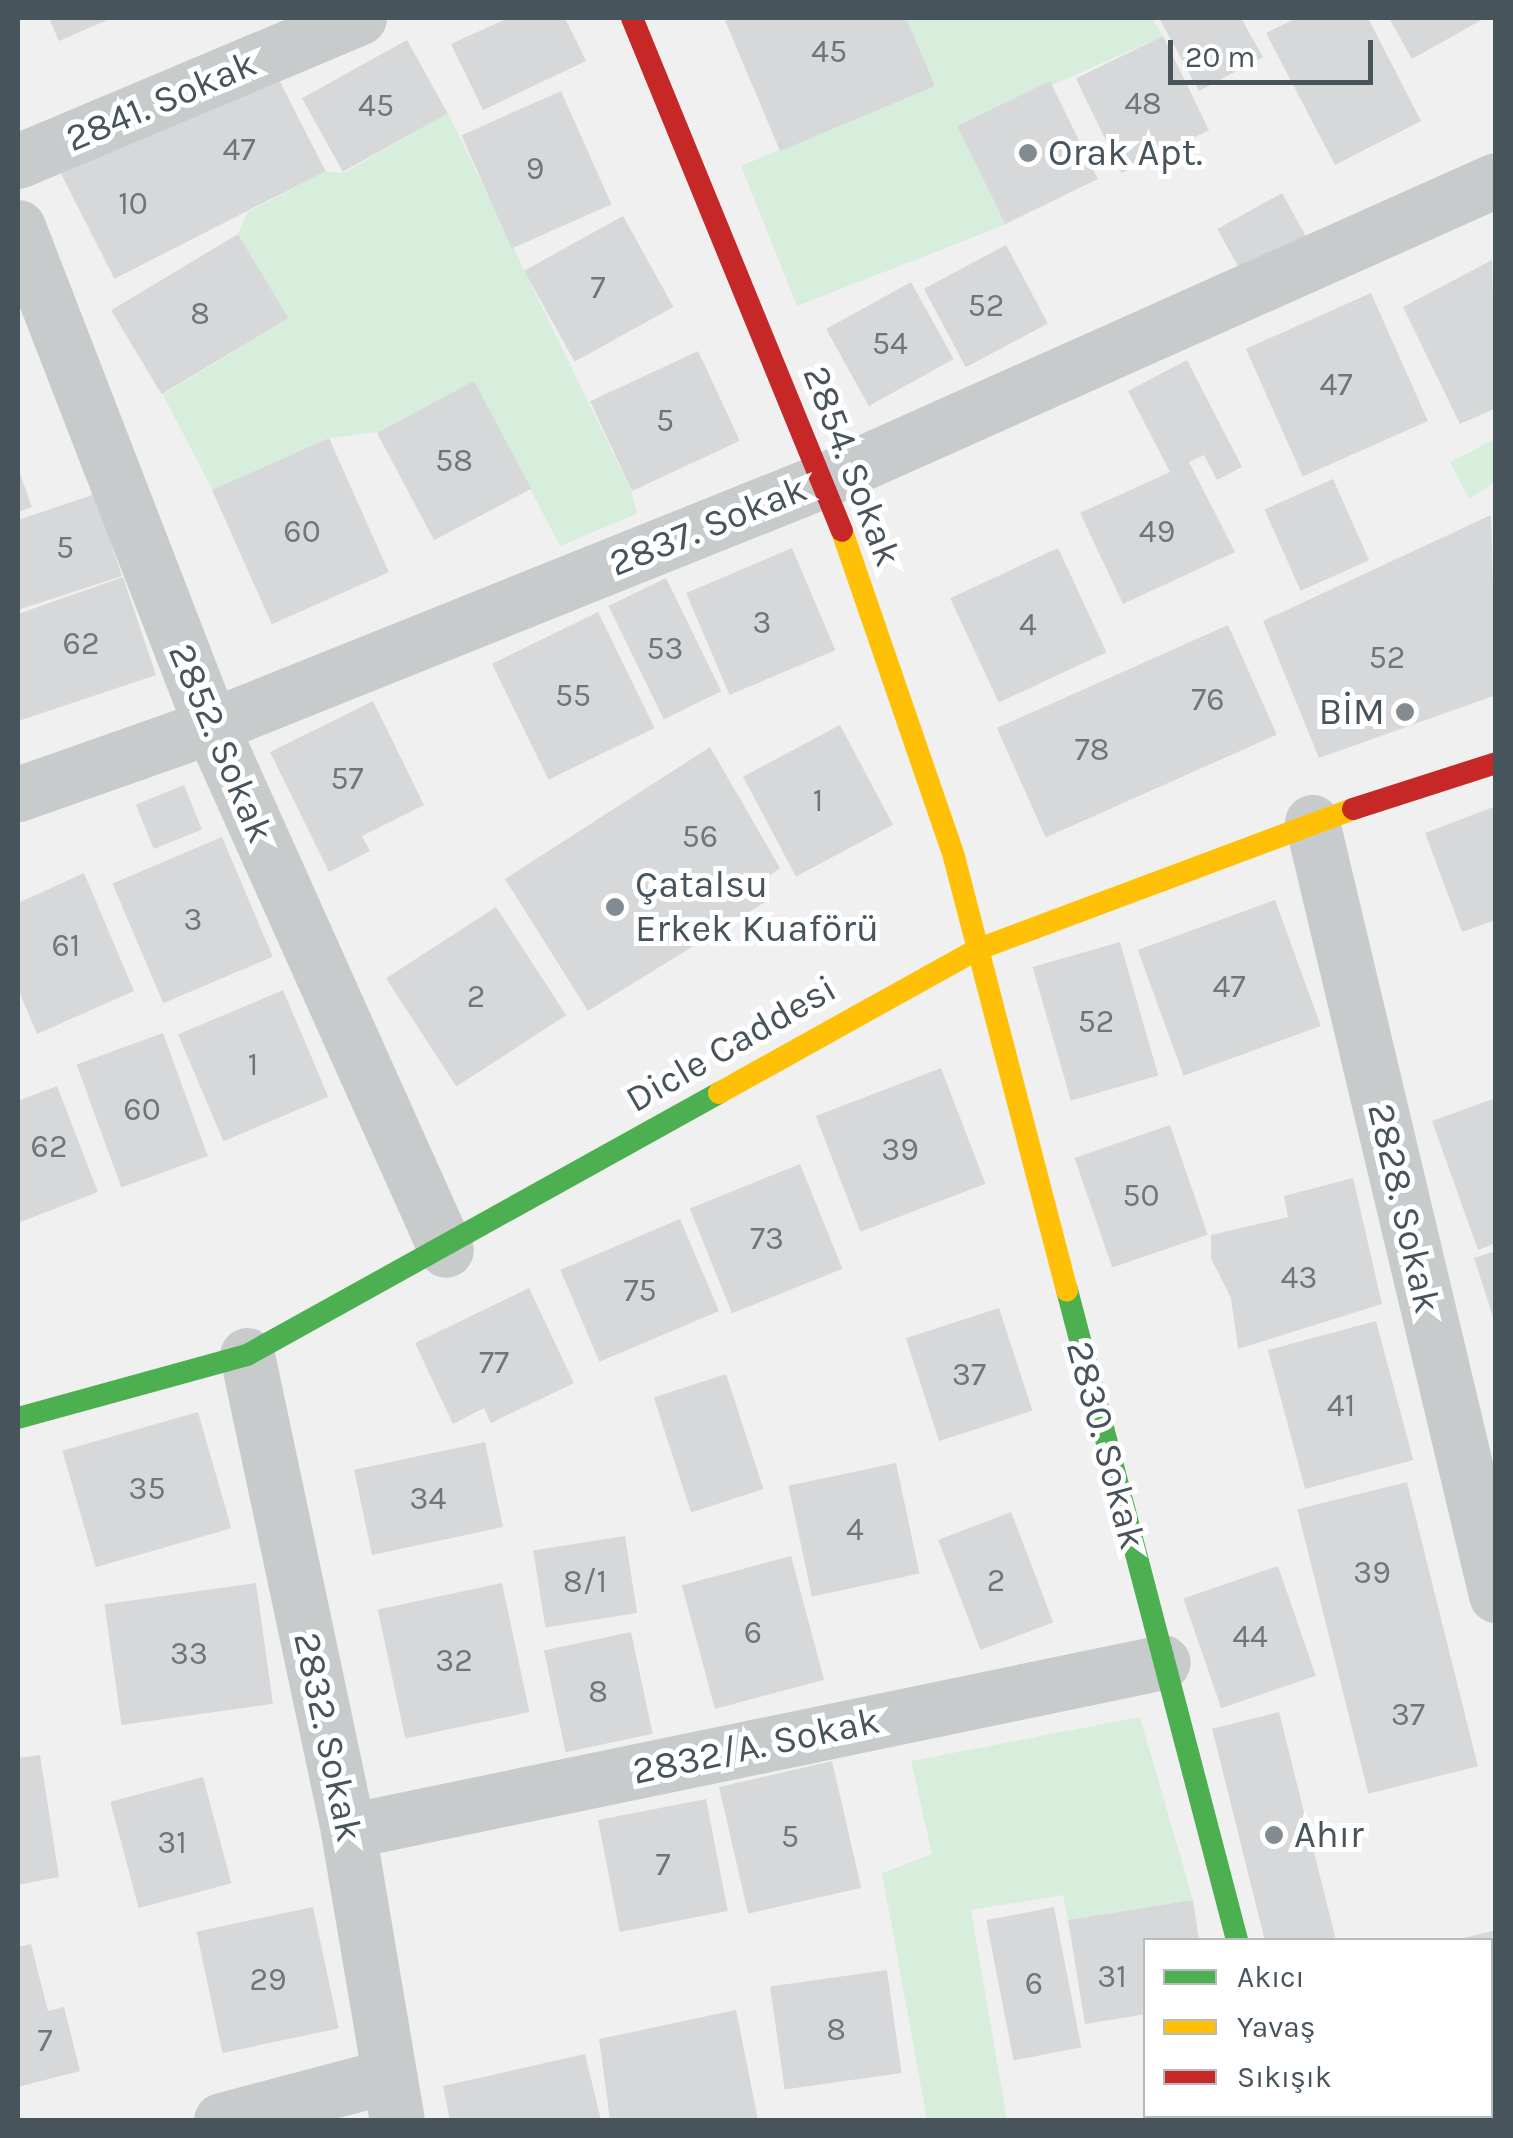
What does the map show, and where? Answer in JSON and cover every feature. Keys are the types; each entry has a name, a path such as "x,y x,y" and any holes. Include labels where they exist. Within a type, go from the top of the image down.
{"street":[{"name":"2841. Sokak","path":"18,160 359,18"},
{"name":"2854. Sokak","path":"632,18 824,480 954,857 976,950"},
{"name":"2837. Sokak","path":"18,794 211,726 824,480 1496,180"},
{"name":"2852. Sokak","path":"18,227 211,726 446,1250"},
{"name":"Dicle Caddesi","path":"18,1418 248,1355 446,1250 763,1063 976,950 1312,822 1496,763"},
{"name":"2828. Sokak","path":"1312,822 1496,1595"},
{"name":"2830. Sokak","path":"976,950 1235,1938"},
{"name":"2832. Sokak","path":"248,1355 348,1831 392,2098"},
{"name":"2832/A. Sokak","path":"348,1831 1163,1662"},
{"path":"222,2120 392,2098"}],"green space":[{"path":"906,18 1152,18 1163,36 959,127 1007,224 797,306 741,166 934,86"},
{"path":"448,113 631,490 637,514 560,546 474,382 377,432 329,438 213,491 163,395 288,318 238,234 248,212 326,171 344,173"},
{"path":"1495,439 1495,482 1469,499 1450,462"},
{"path":"1140,1717 1193,1900 1068,1920 1063,1895 971,1910 1007,2120 927,2120 882,1873 932,1854 911,1761"}],"building":[{"path":"49,18 112,18 59,41"},
{"path":"508,18 565,18 586,61 483,110 451,44"},
{"path":"724,18 906,18 935,86 780,151"},
{"path":"1159,18 1241,18 1263,57 1199,91"},
{"path":"1297,18 1368,18 1421,121 1335,165 1266,33"},
{"path":"1389,18 1485,18 1412,59"},
{"path":"1163,36 1209,130 1122,173 1076,79"},
{"path":"407,40 448,113 343,172 302,98"},
{"path":"272,66 326,171 114,279 61,174"},
{"name":"Orak Apt.","path":"1050,81 1098,179 1005,224 957,126"},
{"path":"561,91 611,204 512,249 461,135"},
{"path":"1282,193 1308,240 1243,276 1217,229"},
{"path":"623,216 673,307 575,362 524,271"},
{"path":"238,234 288,318 162,394 111,310"},
{"path":"1006,245 1048,324 966,367 924,289"},
{"path":"1492,260 1496,408 1460,424 1403,307"},
{"path":"911,282 954,359 869,406 826,329"},
{"path":"1371,293 1428,421 1303,477 1246,349"},
{"path":"698,351 740,441 632,491 590,401"},
{"path":"1187,360 1242,467 1217,480 1204,455 1189,462 1235,552 1123,604 1080,513 1170,472 1128,391"},
{"path":"474,381 531,489 434,540 377,433"},
{"path":"329,438 389,572 272,624 212,490"},
{"path":"18,468 32,507 18,512"},
{"path":"1333,479 1369,560 1301,591 1264,510"},
{"path":"95,494 122,576 18,610 18,520"},
{"path":"1491,515 1496,695 1319,758 1263,621"},
{"path":"792,548 835,650 730,695 686,593"},
{"path":"1058,548 1107,652 999,703 950,598"},
{"path":"123,577 156,675 18,721 18,614"},
{"path":"666,578 721,691 664,719 608,606"},
{"path":"598,612 655,728 548,780 492,664"},
{"path":"1228,625 1277,735 1046,838 997,728"},
{"path":"373,701 424,805 362,836 370,851 329,872 270,752"},
{"path":"840,725 893,825 796,876 743,777"},
{"path":"710,747 780,868 760,882 770,899 588,1011 505,879"},
{"path":"184,785 202,830 154,849 136,804"},
{"path":"1496,806 1496,920 1462,932 1425,833"},
{"path":"222,837 273,957 163,1003 112,883"},
{"path":"84,873 134,991 37,1034 18,989 18,903"},
{"path":"1275,900 1321,1026 1184,1076 1138,950"},
{"path":"496,907 566,1015 456,1087 386,978"},
{"path":"1120,942 1158,1076 1071,1101 1033,967"},
{"path":"283,990 328,1097 223,1141 178,1035"},
{"path":"163,1033 208,1156 121,1188 77,1064"},
{"path":"941,1068 985,1184 860,1232 816,1116"},
{"path":"57,1086 98,1192 18,1223 18,1101"},
{"path":"1496,1098 1496,1243 1478,1250 1432,1121"},
{"path":"1170,1125 1208,1235 1112,1268 1075,1158"},
{"path":"800,1164 842,1269 732,1313 690,1209"},
{"path":"1353,1178 1382,1304 1238,1349 1231,1298 1211,1258 1211,1235 1288,1217 1284,1196"},
{"path":"680,1219 719,1311 599,1362 560,1270"},
{"path":"1496,1251 1496,1323 1495,1323 1474,1258"},
{"path":"529,1288 574,1383 491,1423 484,1408 453,1424 415,1343"},
{"path":"999,1308 1032,1411 939,1441 906,1338"},
{"path":"1376,1321 1413,1460 1305,1489 1268,1350"},
{"path":"726,1374 763,1489 691,1513 654,1397"},
{"path":"198,1412 231,1528 96,1567 62,1451"},
{"path":"485,1442 503,1527 372,1555 354,1470"},
{"path":"896,1463 919,1574 812,1596 788,1486"},
{"path":"1407,1482 1478,1766 1368,1794 1297,1509"},
{"path":"1011,1512 1053,1622 980,1650 938,1540"},
{"path":"625,1536 637,1613 545,1628 533,1551"},
{"path":"791,1556 824,1680 715,1709 682,1585"},
{"path":"1278,1566 1316,1676 1221,1708 1183,1599"},
{"path":"256,1583 273,1704 121,1725 104,1604"},
{"path":"502,1583 529,1712 405,1739 378,1609"},
{"path":"631,1632 653,1734 566,1752 544,1651"},
{"name":"Ahır","path":"1279,1712 1335,1938 1264,1938 1212,1729"},
{"path":"40,1755 59,1877 18,1885 18,1758"},
{"path":"832,1761 861,1888 748,1914 719,1787"},
{"path":"203,1777 231,1883 139,1908 110,1802"},
{"path":"706,1799 728,1911 620,1932 598,1820"},
{"path":"1193,1900 1199,1938 1143,1938 1143,2014 1085,2024 1068,1920"},
{"path":"313,1907 339,2028 222,2053 197,1932"},
{"path":"1054,1907 1081,2047 1014,2061 986,1920"},
{"path":"1496,1930 1496,2035 1493,2036 1493,1938 1464,1938"},
{"path":"31,1944 48,2011 64,2007 80,2071 18,2087 18,1947"},
{"path":"887,1970 901,2073 785,2089 770,1986"},
{"path":"736,2010 758,2120 610,2120 599,2039"},
{"path":"585,2054 601,2120 450,2120 443,2086"},
{"path":"1496,2101 1496,2120 1424,2120 1493,2118"}],"traffic: fast":[{"path":"18,1418 247,1355 719,1093"},
{"path":"1067,1290 1236,1938"}],"traffic: slow":[{"path":"842,531 954,857 1067,1290"},
{"path":"719,1093 976,950 1353,809"}],"traffic: jam":[{"path":"632,18 842,531"},
{"path":"1353,809 1496,763"}],"place":[{"name":"Orak Apt.","path":"1028,153"},
{"name":"BİM","path":"1405,712"},
{"name":"Çatalsu Erkek Kuaförü","path":"615,907"},
{"name":"Ahır","path":"1274,1835"}]}
